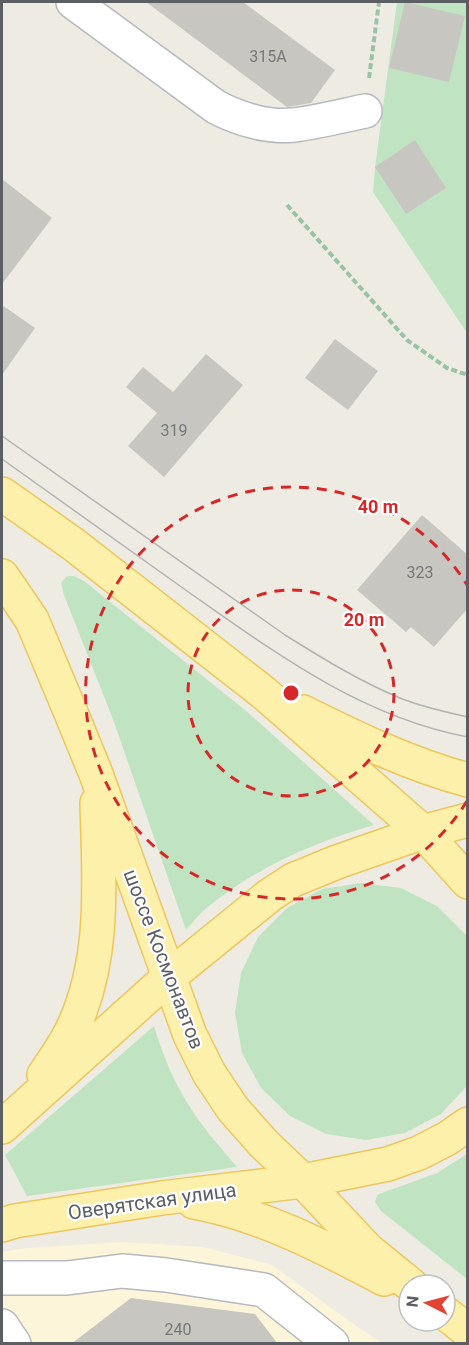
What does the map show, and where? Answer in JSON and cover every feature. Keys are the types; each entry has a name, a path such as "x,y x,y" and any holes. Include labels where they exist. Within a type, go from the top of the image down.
{"main road":[{"path":"2,494 73,544 264,693 423,832 468,882"},
{"name":"шоссе Космонавтов","path":"2,576 32,620 96,774 190,1035 215,1082 264,1144 303,1181 368,1250 397,1274"},
{"path":"264,693 376,746 422,765 468,780"},
{"path":"4,1125 57,1057 73,1028 91,974 96,948 100,888 96,774"},
{"path":"4,1125 169,977 270,895 293,880 337,862 423,832 468,820"},
{"name":"Оверятская улица","path":"2,1225 162,1198 303,1181 388,1164 448,1138 468,1124"},
{"path":"162,1198 196,1202 248,1215 314,1243 397,1287"}],"lane":[{"path":"73,2 216,107 233,116 272,124 292,125 364,111"},
{"path":"2,1278 67,1278 122,1271 166,1275 264,1290 332,1344"},
{"path":"2,1326 14,1344"}],"path":[{"path":"364,111 379,2"},
{"path":"287,205 407,340 447,368 468,375"}],"shaded area":[{"path":"122,1242 203,1247 272,1265 383,1343 2,1344 2,1252 27,1248"}],"green space":[{"path":"397,2 467,2 467,333 373,192"},
{"path":"69,576 84,581 245,710 374,825 330,839 287,857 247,879 209,906 186,930 114,722 64,595 61,583"},
{"path":"361,883 401,888 437,906 468,937 467,1086 441,1114 405,1133 366,1140 326,1134 290,1116 261,1088 242,1053 235,1013 241,973 258,937 287,908 322,889"},
{"path":"154,1026 168,1066 193,1112 237,1167 27,1196 5,1155"},
{"path":"467,1154 467,1279 381,1211 375,1202 379,1194 437,1173"}],"building":[{"path":"146,2 243,2 335,70 311,103 287,107"},
{"path":"405,2 465,16 449,82 389,68"},
{"path":"415,140 446,188 406,214 375,167"},
{"path":"2,179 52,218 2,284"},
{"path":"2,305 35,328 2,375"},
{"path":"335,339 378,371 348,410 305,378"},
{"path":"206,354 243,385 164,477 128,446 157,413 126,387 143,367 173,392"},
{"path":"422,515 468,555 468,608 434,647 411,627 406,632 357,590"},
{"path":"131,1298 255,1314 278,1344 71,1344"}],"tram line":[{"path":"2,436 285,635 313,652 355,677 400,698 425,707 468,717"},
{"path":"2,459 286,659 355,698 391,714 468,737"}]}
